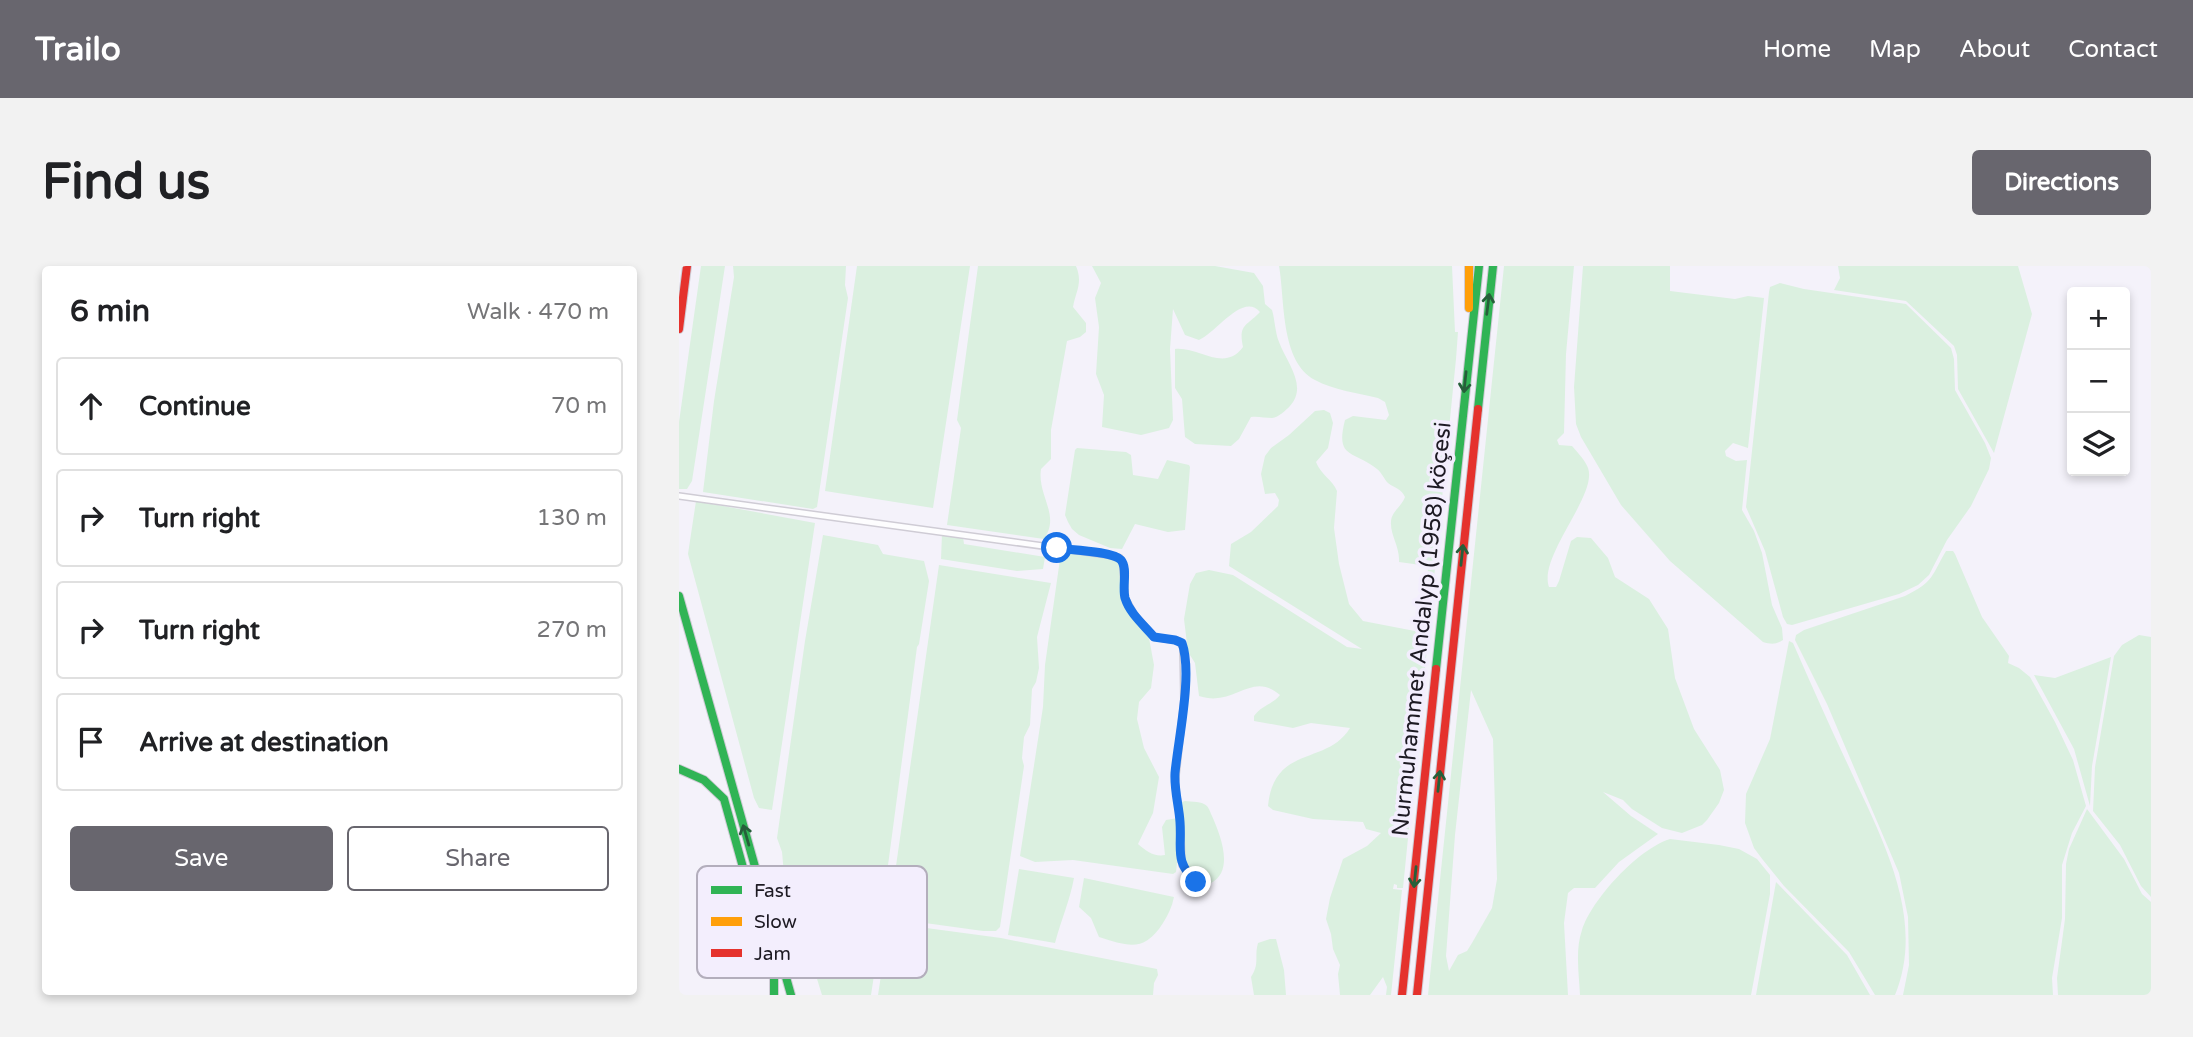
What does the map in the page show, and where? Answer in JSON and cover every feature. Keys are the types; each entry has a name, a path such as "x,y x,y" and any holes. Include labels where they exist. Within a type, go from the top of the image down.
{"main road":[{"path":"679,329 687,266"},
{"path":"1469,266 1470,339"},
{"name":"Nurmuhammet Andalyp (1958) köçesi","path":"1402,995 1479,266"},
{"name":"Nurmuhammet Andalyp (1958) köçesi","path":"1416,995 1493,266"},
{"path":"679,596 755,866"},
{"path":"679,769 692,772 711,783 724,799 743,866"},
{"path":"786,978 791,995"}],"street":[{"path":"679,496 1120,558 1124,589 1130,608 1154,637 1179,641 1184,651 1184,700 1175,784 1182,865 1196,882"}],"green space":[{"path":"701,266 725,266 692,481 687,489 679,489 679,422"},
{"path":"733,266 846,266 845,285 848,298 817,507 813,509 703,492 734,277"},
{"path":"857,266 970,266 933,508 825,491"},
{"path":"978,266 1076,266 1078,272 1079,282 1073,307 1086,323 1086,332 1067,341 1051,430 1051,459 1041,469 1042,488 1050,522 1044,539 947,525 961,428 957,420"},
{"path":"1092,266 1215,266 1254,273 1263,286 1265,304 1272,310 1278,338 1297,382 1295,398 1290,406 1282,414 1272,418 1251,417 1239,439 1231,446 1195,444 1185,437 1182,399 1175,388 1175,349 1228,358 1243,347 1243,330 1260,312 1253,307 1238,310 1199,340 1185,335 1173,309 1170,349 1173,420 1169,428 1141,435 1102,427 1104,395 1096,374 1099,327 1095,298 1101,283"},
{"path":"1279,266 1452,266 1455,332 1458,332 1456,359 1403,888 1397,888 1394,884 1393,889 1402,890 1391,995 1386,995 1387,987 1383,977 1370,995 1340,995 1340,965 1326,919 1343,859 1367,846 1381,833 1366,829 1363,822 1313,819 1273,810 1268,806 1272,786 1280,773 1291,764 1328,748 1340,740 1350,728 1311,723 1293,728 1254,721 1257,712 1280,695 1270,688 1251,687 1223,697 1199,696 1195,663 1188,652 1184,619 1190,584 1196,573 1209,570 1233,575 1347,647 1362,649 1229,566 1231,544 1251,532 1278,506 1279,500 1275,493 1265,494 1261,474 1265,456 1315,411 1324,410 1330,413 1333,423 1328,448 1316,462 1337,491 1334,528 1349,604 1363,621 1420,632 1427,592 1428,566 1399,562 1391,527 1391,518 1405,497 1388,483 1377,469 1348,452 1342,441 1345,420 1353,416 1386,420 1389,415 1385,402 1330,386 1315,380 1304,371 1295,359 1286,329"},
{"path":"1504,266 1574,266 1566,354 1564,433 1557,440 1559,445 1572,446 1581,456 1588,468 1589,480 1585,494 1552,559 1548,574 1549,587 1556,587 1559,581 1571,541 1577,537 1591,538 1608,558 1615,577 1649,599 1668,629 1675,678 1694,729 1720,770 1724,790 1707,820 1702,825 1682,833 1662,828 1623,800 1603,792 1658,834 1619,862 1595,888 1574,888 1568,893 1564,923 1568,995 1428,995","holes":["1471,690 1493,739 1497,879 1492,908 1467,951 1458,955 1449,971 1446,956 1455,835"]},
{"path":"1583,266 1670,266 1670,291 1735,299 1748,296 1764,298 1748,448 1733,443 1725,451 1726,456 1736,461 1747,460 1742,510 1762,553 1772,605 1782,628 1783,640 1780,642 1763,642 1670,561 1621,505 1581,437 1576,424 1574,387"},
{"path":"1838,266 2018,266 2032,314 1994,453 1958,389 1957,355 1954,346 1906,301 1834,290 1840,278"},
{"path":"1780,283 1906,304 1951,348 1955,390 1991,458 1989,469 1971,506 1947,540 1929,575 1918,585 1899,594 1792,625 1787,624 1783,617 1765,551 1746,507 1769,292 1770,287"},
{"path":"1077,448 1126,452 1131,455 1133,475 1158,479 1167,460 1189,465 1185,530 1168,532 1135,524 1122,549 1110,548 1079,535 1072,529 1065,515"},
{"path":"696,501 815,523 772,810 759,808 754,798 688,554"},
{"path":"942,534 963,537 964,544 1045,557 1043,569 1017,571 941,559"},
{"path":"823,535 878,545 883,554 924,561 929,581 917,647 888,866 783,866 777,838"},
{"path":"1946,551 1953,551 1955,554 1982,617 2009,656 2008,663 2030,677 2055,722 2073,760 2086,806 2072,833 2062,865 2062,918 2052,978 2053,995 1903,995 1909,965 1908,917 1899,873 1827,704 1795,640 1796,635 1804,630 1915,591 1931,577"},
{"path":"1061,552 1118,560 1122,565 1121,587 1129,614 1149,638 1154,665 1151,688 1139,702 1137,719 1144,748 1159,777 1153,813 1138,844 1154,854 1165,855 1162,827 1166,820 1178,818 1179,845 1176,872 1173,874 1073,860 1035,862 1020,856 1043,707 1045,665"},
{"path":"939,565 1051,583 1037,637 1039,668 1032,689 1030,725 1024,737 1024,766 1000,927 996,931 983,931 927,923 927,866 896,866"},
{"path":"2139,635 2151,637 2151,897 2141,886 2120,845 2093,811 2095,767 2114,656 2122,645"},
{"path":"1789,641 1793,643 1896,877 1906,936 1903,966 1895,995 1875,995 1849,952 1784,886 1763,860 1754,848 1745,823 1746,794 1770,739"},
{"path":"2111,657 2092,766 2090,806 2074,749 2034,675 2055,678"},
{"path":"1182,802 1205,804 1219,832 1224,861 1218,877 1211,883 1191,873 1186,864"},
{"path":"2087,809 2124,859 2142,894 2151,902 2151,995 2058,995 2057,978 2065,919 2066,864 2069,849"},
{"path":"1670,839 1739,849 1757,859 1770,875 1770,894 1751,995 1580,995 1579,946 1582,930 1595,904 1631,864 1644,853"},
{"path":"1019,869 1074,878 1055,943 1008,935"},
{"path":"1084,878 1174,897 1170,911 1156,933 1142,943 1119,943 1099,937 1091,918 1079,907"},
{"path":"1776,882 1847,955 1870,995 1756,995"},
{"path":"927,928 1001,938 1157,969 1158,975 1153,995 878,995 881,978 927,978"},
{"path":"1276,939 1284,970 1286,995 1254,995 1251,977 1255,968 1258,943"},
{"path":"817,978 874,978 871,995 822,995"}],"traffic: fast":[{"path":"1436,669 1479,266"},
{"path":"1478,409 1493,266"},
{"path":"679,596 755,866"},
{"path":"679,769 704,780 724,799 743,866"},
{"path":"774,978 774,995"},
{"path":"786,978 791,995"}],"traffic: slow":[{"path":"1469,266 1469,308"}],"traffic: jam":[{"path":"679,329 687,266"},
{"path":"1417,995 1478,409"},
{"path":"1402,995 1436,669"}],"route":[{"path":"1057,548 1120,558 1123,565 1125,598 1134,614 1154,637 1182,643 1184,700 1175,784 1182,865 1196,882"}]}
